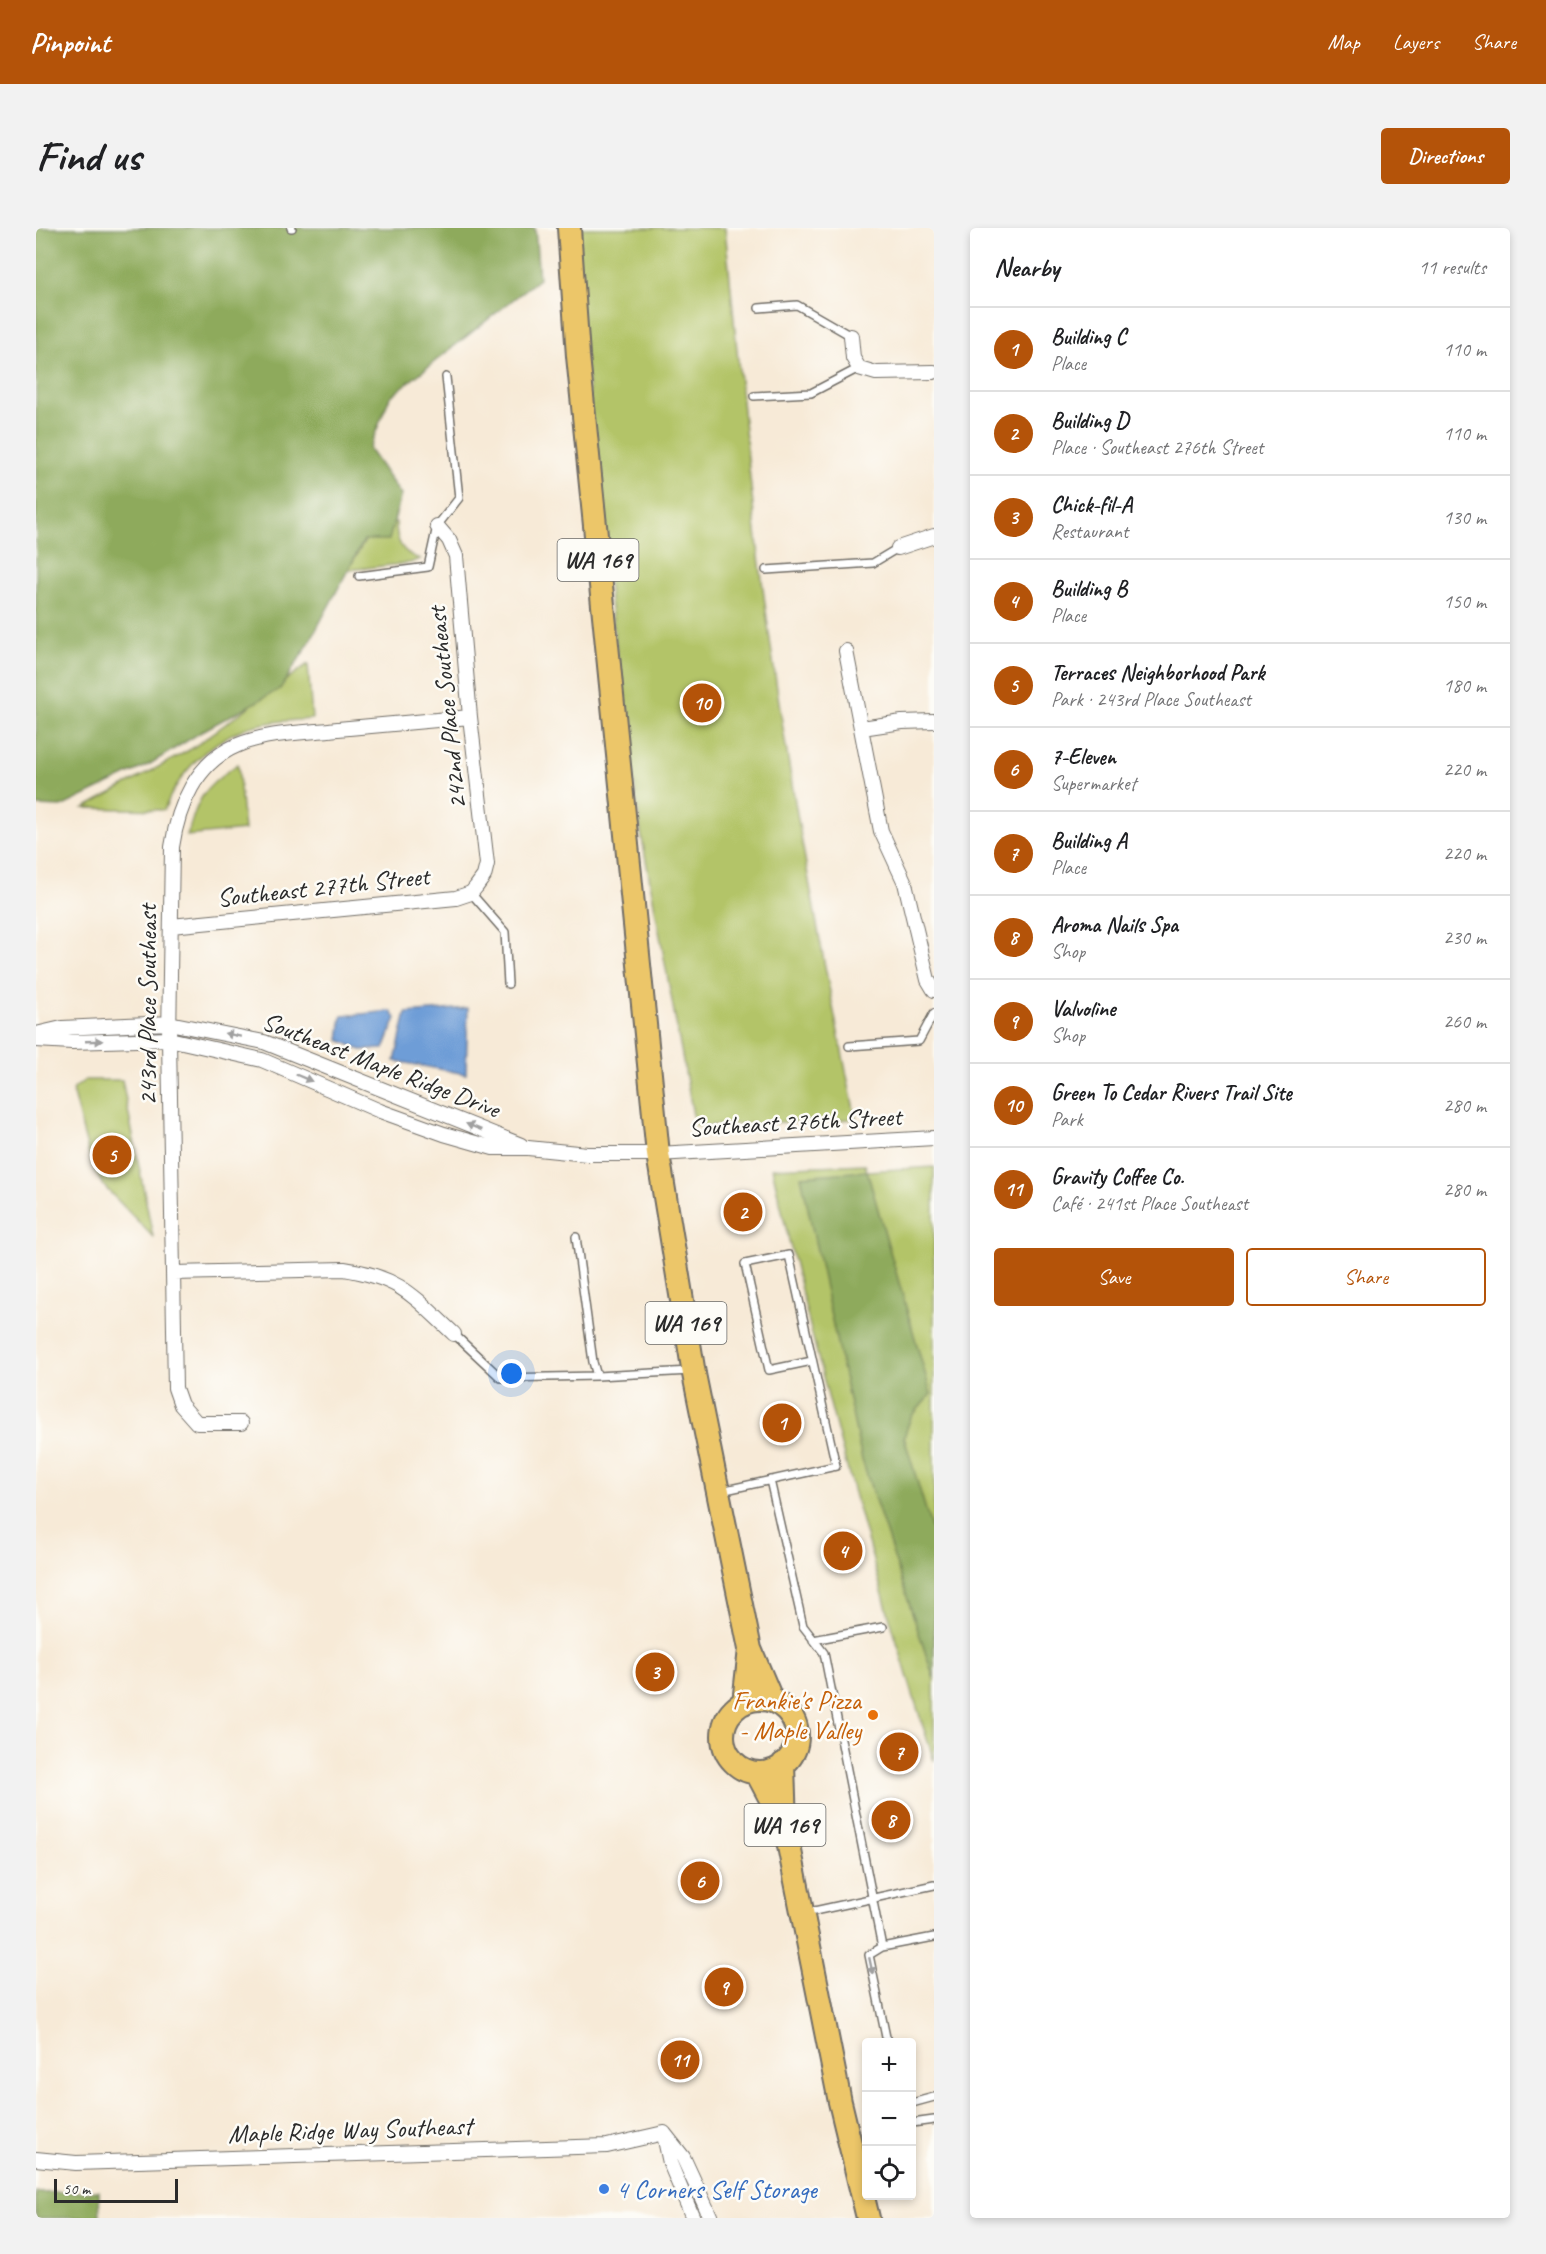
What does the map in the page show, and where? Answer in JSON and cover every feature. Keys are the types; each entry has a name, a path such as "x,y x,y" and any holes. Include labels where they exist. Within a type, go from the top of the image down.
{"main road":[{"name":"WA 169","path":"569,228 578,356 658,1154 693,1371 750,1649 772,1701 788,1712 796,1730 794,1749 783,1764 766,1772 756,1773 731,1760 723,1743 725,1724 736,1708 744,1703 750,1649"},
{"path":"744,1703 753,1700 772,1701"},
{"name":"WA 169","path":"783,1764 785,1826 840,2102 868,2218"},
{"name":"WA 169","path":"756,1773 785,1826"}],"street":[{"path":"851,336 853,358 859,368 876,373 934,372"},
{"name":"242nd Place Southeast","path":"437,526 449,540 456,556 470,717 487,852 484,876 474,890"},
{"path":"898,548 934,536"},
{"path":"846,651 881,831 905,883 928,980 934,990"},
{"name":"243rd Place Southeast","path":"241,1424 197,1423 181,1405 175,1388 169,1023 172,848 176,821 193,784 211,762 237,745 270,736 470,717"},
{"path":"862,728 902,722 934,721"},
{"name":"Southeast 277th Street","path":"171,926 456,898 474,890"},
{"name":"Southeast Maple Ridge Drive","path":"36,1034 62,1028 169,1023 264,1042 528,1148"},
{"name":"Southeast Maple Ridge Drive","path":"36,1040 72,1042 169,1039 262,1060 380,1110 444,1134 493,1148 528,1148 587,1154 658,1154"},
{"name":"Southeast 276th Street","path":"658,1154 934,1138"},
{"path":"173,1273 333,1269 370,1273 404,1288 454,1334"},
{"path":"664,2133 670,2163 693,2218"},
{"path":"664,2133 683,2157 711,2218"},
{"name":"Maple Ridge Way Southeast","path":"36,2159 76,2163 608,2146 664,2133"}],"lane":[{"path":"759,308 797,305 851,336"},
{"path":"754,396 811,393 859,368"},
{"path":"359,576 428,567 437,526 459,498 446,377"},
{"path":"765,570 873,563 898,548"},
{"path":"474,890 505,932 508,984"},
{"path":"849,1046 919,1041 934,1014"},
{"path":"576,1237 593,1362 597,1376"},
{"path":"718,1492 836,1466 789,1255 745,1264 769,1371 812,1361"},
{"path":"454,1334 501,1378 693,1371"},
{"path":"770,1480 803,1626 824,1653 882,1947"},
{"path":"813,1640 883,1626"},
{"path":"803,1914 934,1885"},
{"path":"886,2038 869,1955 882,1947 934,1937"},
{"path":"916,2102 934,2097"},
{"path":"916,2122 934,2120"}],"green space":[{"path":"36,228 535,228 539,279 390,397 369,449 401,495 389,540 364,540 309,643 280,689 206,729 150,764 61,807 36,806"},
{"path":"572,228 725,228 751,490 780,706 809,884 856,1119 695,1126 641,833 610,601"},
{"path":"396,522 397,535 404,550 420,559 410,563 348,570 374,525"},
{"path":"308,664 312,719 260,724 230,735 195,761 177,784 164,810 84,808 191,749"},
{"path":"238,764 244,830 187,836 204,794 217,779"},
{"path":"85,1080 122,1080 153,1237 103,1185 92,1166 72,1090"},
{"path":"865,1164 867,1171 934,1167 934,1761 847,1466 772,1168"},
{"path":"867,1171 931,1394 911,1417 904,1437 934,1537 934,1679 862,1460 801,1176"},
{"path":"99,2191 100,2218 36,2218 36,2193"}],"water":[{"path":"468,1008 466,1074 395,1061 406,1013"},
{"path":"391,1011 396,1018 384,1049 361,1050 339,1040 342,1016"}],"place":[{"name":"Green To Cedar Rivers Trail Site","path":"702,703"},
{"name":"Terraces Neighborhood Park","path":"112,1155"},
{"name":"Building D","path":"743,1212"},
{"name":"Building C","path":"782,1423"},
{"name":"Building B","path":"843,1551"},
{"name":"Chick-fil-A","path":"655,1672"},
{"name":"Frankie's Pizza - Maple Valley","path":"873,1715"},
{"name":"Building A","path":"899,1752"},
{"name":"Aroma Nails Spa","path":"891,1820"},
{"name":"7-Eleven","path":"700,1881"},
{"name":"Valvoline","path":"724,1987"},
{"name":"Gravity Coffee Co.","path":"680,2060"},
{"name":"4 Corners Self Storage","path":"604,2189"}]}
